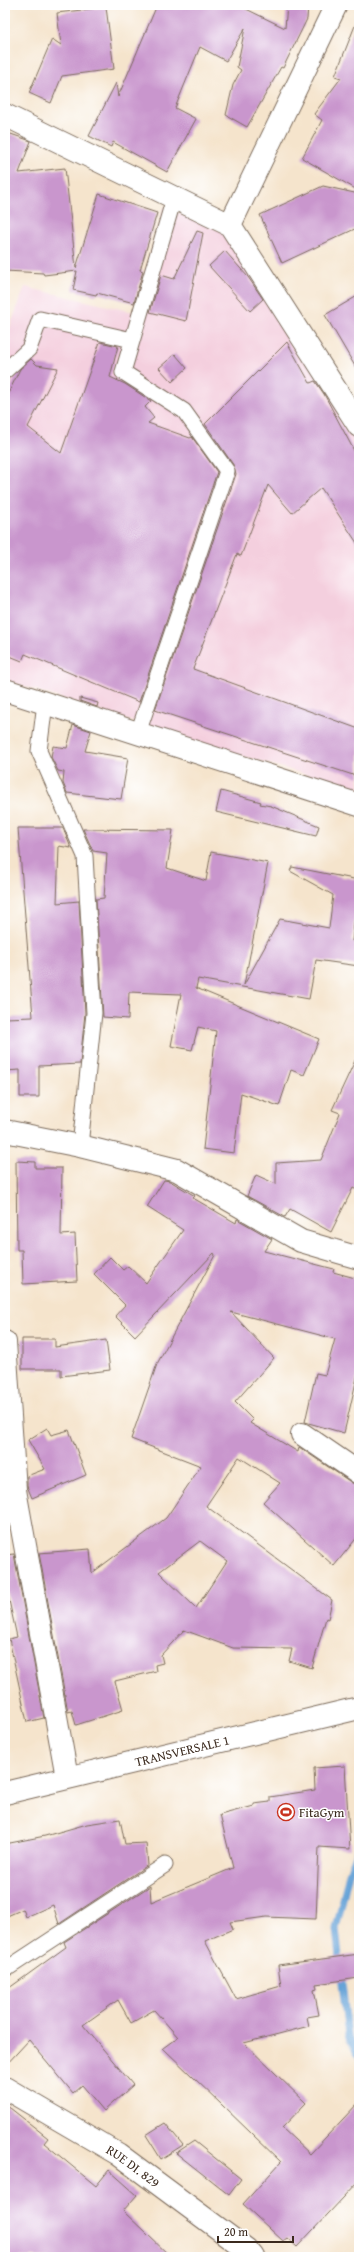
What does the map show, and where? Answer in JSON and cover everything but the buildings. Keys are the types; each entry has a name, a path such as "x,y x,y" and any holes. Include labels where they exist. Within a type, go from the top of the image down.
{"street":[{"path":"230,225 336,5"},
{"path":"5,115 230,225 359,426"},
{"path":"5,690 359,805"},
{"path":"5,1131 80,1146 177,1170 302,1241 359,1258"},
{"path":"5,1342 15,1490 67,1777"},
{"path":"302,1434 359,1473"},
{"name":"TRANSVERSALE 1","path":"5,1793 359,1708"},
{"name":"RUE DI. 829","path":"5,2088 118,2154 246,2249 253,2257"}],"lane":[{"path":"138,733 227,471 184,411 123,372 174,198"},
{"path":"5,371 29,349 40,319 132,340"},
{"path":"45,703 39,751 85,856 94,1013 80,1146"},
{"path":"5,1970 165,1865"}],"shaded area":[{"path":"164,207 224,232 315,372 359,445 359,790 197,743 5,680 5,340 25,287 134,312"}],"waterway":[{"path":"359,1848 349,1873 336,1929 348,2036 359,2055"}],"place":[{"name":"FitaGym","path":"286,1812"}]}
